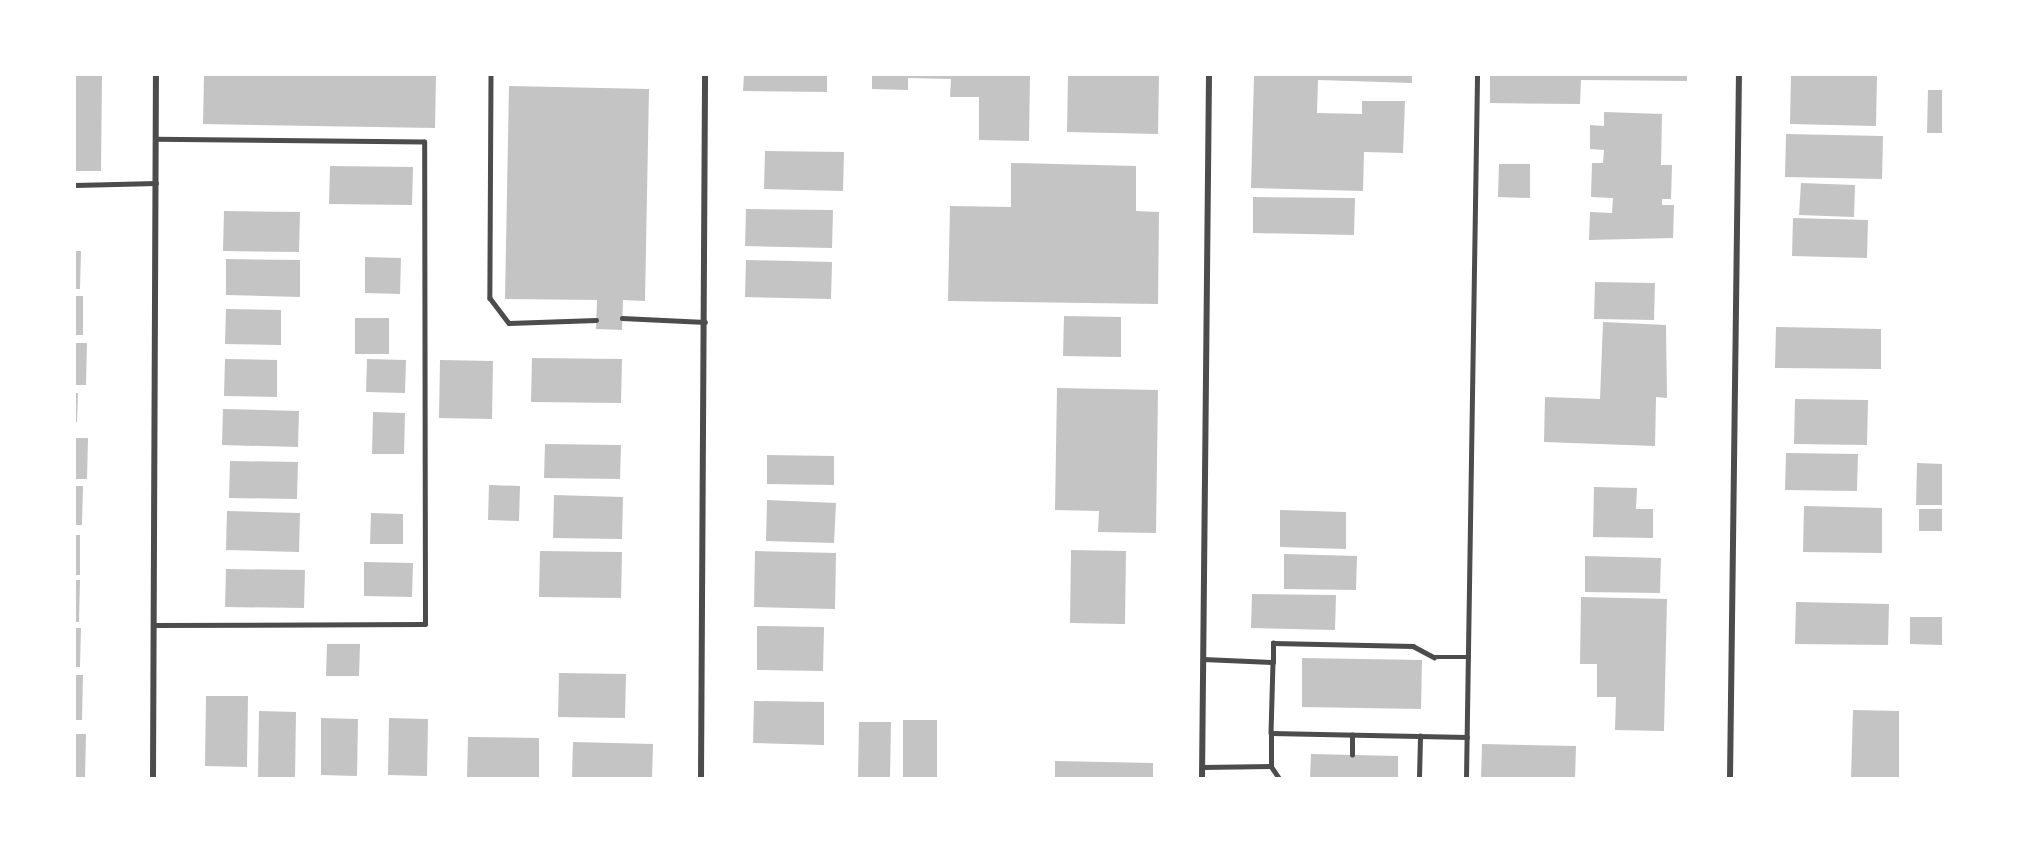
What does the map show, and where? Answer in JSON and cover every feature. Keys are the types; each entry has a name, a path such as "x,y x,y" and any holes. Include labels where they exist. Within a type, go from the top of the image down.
{"street":[{"path":"153,778 156,75"},
{"path":"701,778 705,75"},
{"path":"1202,778 1209,75"},
{"path":"1730,778 1739,75"}],"lane":[{"path":"491,75 490,298 509,323 596,320"},
{"path":"1466,778 1477,75"},
{"path":"154,625 425,624 424,142 156,139"},
{"path":"75,185 156,183"},
{"path":"622,318 705,322"},
{"path":"1279,778 1271,766 1273,643 1413,646 1434,657 1469,657"},
{"path":"1203,660 1273,662"},
{"path":"1271,733 1467,737"},
{"path":"1352,735 1352,755"},
{"path":"1419,778 1420,736"},
{"path":"1202,767 1271,766"}],"building":[{"path":"75,75 102,75 101,171 75,171"},
{"path":"204,75 436,75 435,128 203,124"},
{"path":"744,75 827,75 827,92 743,91"},
{"path":"872,75 1030,75 1029,141 979,140 979,97 950,97 951,79 908,78 908,90 872,89"},
{"path":"1068,75 1159,75 1158,134 1067,132"},
{"path":"1254,75 1412,75 1412,83 1318,80 1317,113 1362,114 1362,101 1405,101 1403,153 1364,152 1363,191 1251,188"},
{"path":"1490,75 1687,75 1687,81 1581,80 1580,104 1490,103"},
{"path":"1791,75 1877,75 1876,126 1790,124"},
{"path":"509,86 649,89 645,301 623,300 622,330 596,329 597,300 505,299"},
{"path":"1928,90 1943,90 1943,133 1927,133"},
{"path":"1604,112 1662,114 1661,165 1672,165 1671,199 1662,199 1662,205 1674,205 1673,238 1589,240 1590,212 1612,213 1613,198 1591,197 1592,163 1603,163 1604,150 1590,149 1590,125 1604,126"},
{"path":"1786,134 1883,136 1882,179 1785,177"},
{"path":"765,151 844,152 843,191 764,189"},
{"path":"1011,163 1136,166 1136,211 1159,212 1158,304 948,301 950,206 1011,207"},
{"path":"1499,164 1530,164 1530,198 1498,197"},
{"path":"330,166 413,167 412,205 329,204"},
{"path":"1801,183 1855,185 1854,217 1799,215"},
{"path":"1253,197 1355,198 1354,235 1253,233"},
{"path":"746,209 833,210 832,248 745,246"},
{"path":"224,211 300,212 299,252 223,251"},
{"path":"1793,218 1868,220 1867,258 1792,256"},
{"path":"75,251 81,251 80,289 75,289"},
{"path":"365,257 401,258 400,294 365,293"},
{"path":"226,259 300,260 300,297 226,295"},
{"path":"746,260 832,262 831,299 745,297"},
{"path":"1595,282 1655,283 1654,320 1594,319"},
{"path":"75,296 83,296 83,335 75,335"},
{"path":"226,309 281,310 281,345 225,344"},
{"path":"1064,316 1121,317 1121,357 1063,356"},
{"path":"355,318 389,318 389,354 355,354"},
{"path":"1603,322 1666,325 1667,398 1656,397 1655,446 1544,442 1545,397 1600,399"},
{"path":"1776,327 1881,329 1881,369 1775,368"},
{"path":"75,343 87,343 86,385 75,385"},
{"path":"532,358 622,359 621,403 531,402"},
{"path":"225,359 277,360 277,397 224,396"},
{"path":"367,359 406,360 405,393 366,392"},
{"path":"440,360 493,361 492,419 439,418"},
{"path":"1057,388 1158,390 1156,533 1098,532 1099,511 1055,510"},
{"path":"75,393 78,393 77,422 75,422"},
{"path":"1795,399 1868,400 1867,445 1794,444"},
{"path":"223,409 299,411 298,447 222,445"},
{"path":"373,412 405,413 404,454 372,454"},
{"path":"75,438 88,438 87,479 75,479"},
{"path":"545,444 621,445 620,479 544,478"},
{"path":"1786,453 1858,454 1857,491 1785,490"},
{"path":"767,455 834,456 834,485 767,484"},
{"path":"230,461 298,462 297,499 229,498"},
{"path":"1917,463 1943,464 1943,505 1916,505"},
{"path":"489,485 520,486 519,521 488,520"},
{"path":"75,486 83,486 82,525 75,525"},
{"path":"1594,487 1637,488 1636,509 1653,509 1653,538 1593,537"},
{"path":"554,495 623,497 622,539 553,538"},
{"path":"767,500 836,503 834,543 766,541"},
{"path":"1804,506 1882,508 1882,553 1803,552"},
{"path":"1919,509 1943,509 1943,531 1919,531"},
{"path":"1280,510 1346,512 1346,549 1280,547"},
{"path":"227,511 300,513 299,552 226,550"},
{"path":"371,513 403,514 403,544 370,544"},
{"path":"75,535 80,535 80,575 75,575"},
{"path":"1071,550 1126,551 1125,624 1070,623"},
{"path":"540,551 622,552 621,598 539,597"},
{"path":"755,551 836,553 835,609 754,607"},
{"path":"1284,554 1357,556 1356,590 1284,589"},
{"path":"1585,556 1661,558 1660,593 1585,592"},
{"path":"364,562 413,563 412,597 364,596"},
{"path":"226,569 305,570 304,608 225,607"},
{"path":"75,580 80,580 79,622 75,622"},
{"path":"1252,594 1336,595 1335,630 1251,628"},
{"path":"1581,597 1667,599 1664,731 1615,730 1616,697 1597,697 1597,664 1580,664"},
{"path":"1796,602 1889,604 1888,645 1795,644"},
{"path":"1910,617 1943,617 1943,645 1910,644"},
{"path":"757,626 824,627 823,671 757,670"},
{"path":"75,628 81,628 80,667 75,667"},
{"path":"327,644 360,644 359,676 326,676"},
{"path":"1302,658 1422,660 1421,709 1302,707"},
{"path":"559,673 626,674 625,718 558,717"},
{"path":"75,675 83,675 82,720 75,720"},
{"path":"206,696 248,696 247,767 205,766"},
{"path":"754,701 824,702 824,745 753,743"},
{"path":"1853,710 1899,711 1899,778 1851,778"},
{"path":"259,711 296,712 295,778 258,777"},
{"path":"321,718 358,719 357,776 321,775"},
{"path":"389,718 428,719 427,776 388,775"},
{"path":"903,720 937,720 937,778 903,778"},
{"path":"859,722 891,722 890,778 858,778"},
{"path":"75,734 86,734 85,778 75,778"},
{"path":"468,737 539,738 539,778 467,778"},
{"path":"573,742 653,744 652,778 572,778"},
{"path":"1482,744 1576,746 1575,778 1481,778"},
{"path":"1311,754 1398,756 1398,778 1310,778"},
{"path":"1055,761 1153,763 1153,778 1055,778"}]}
